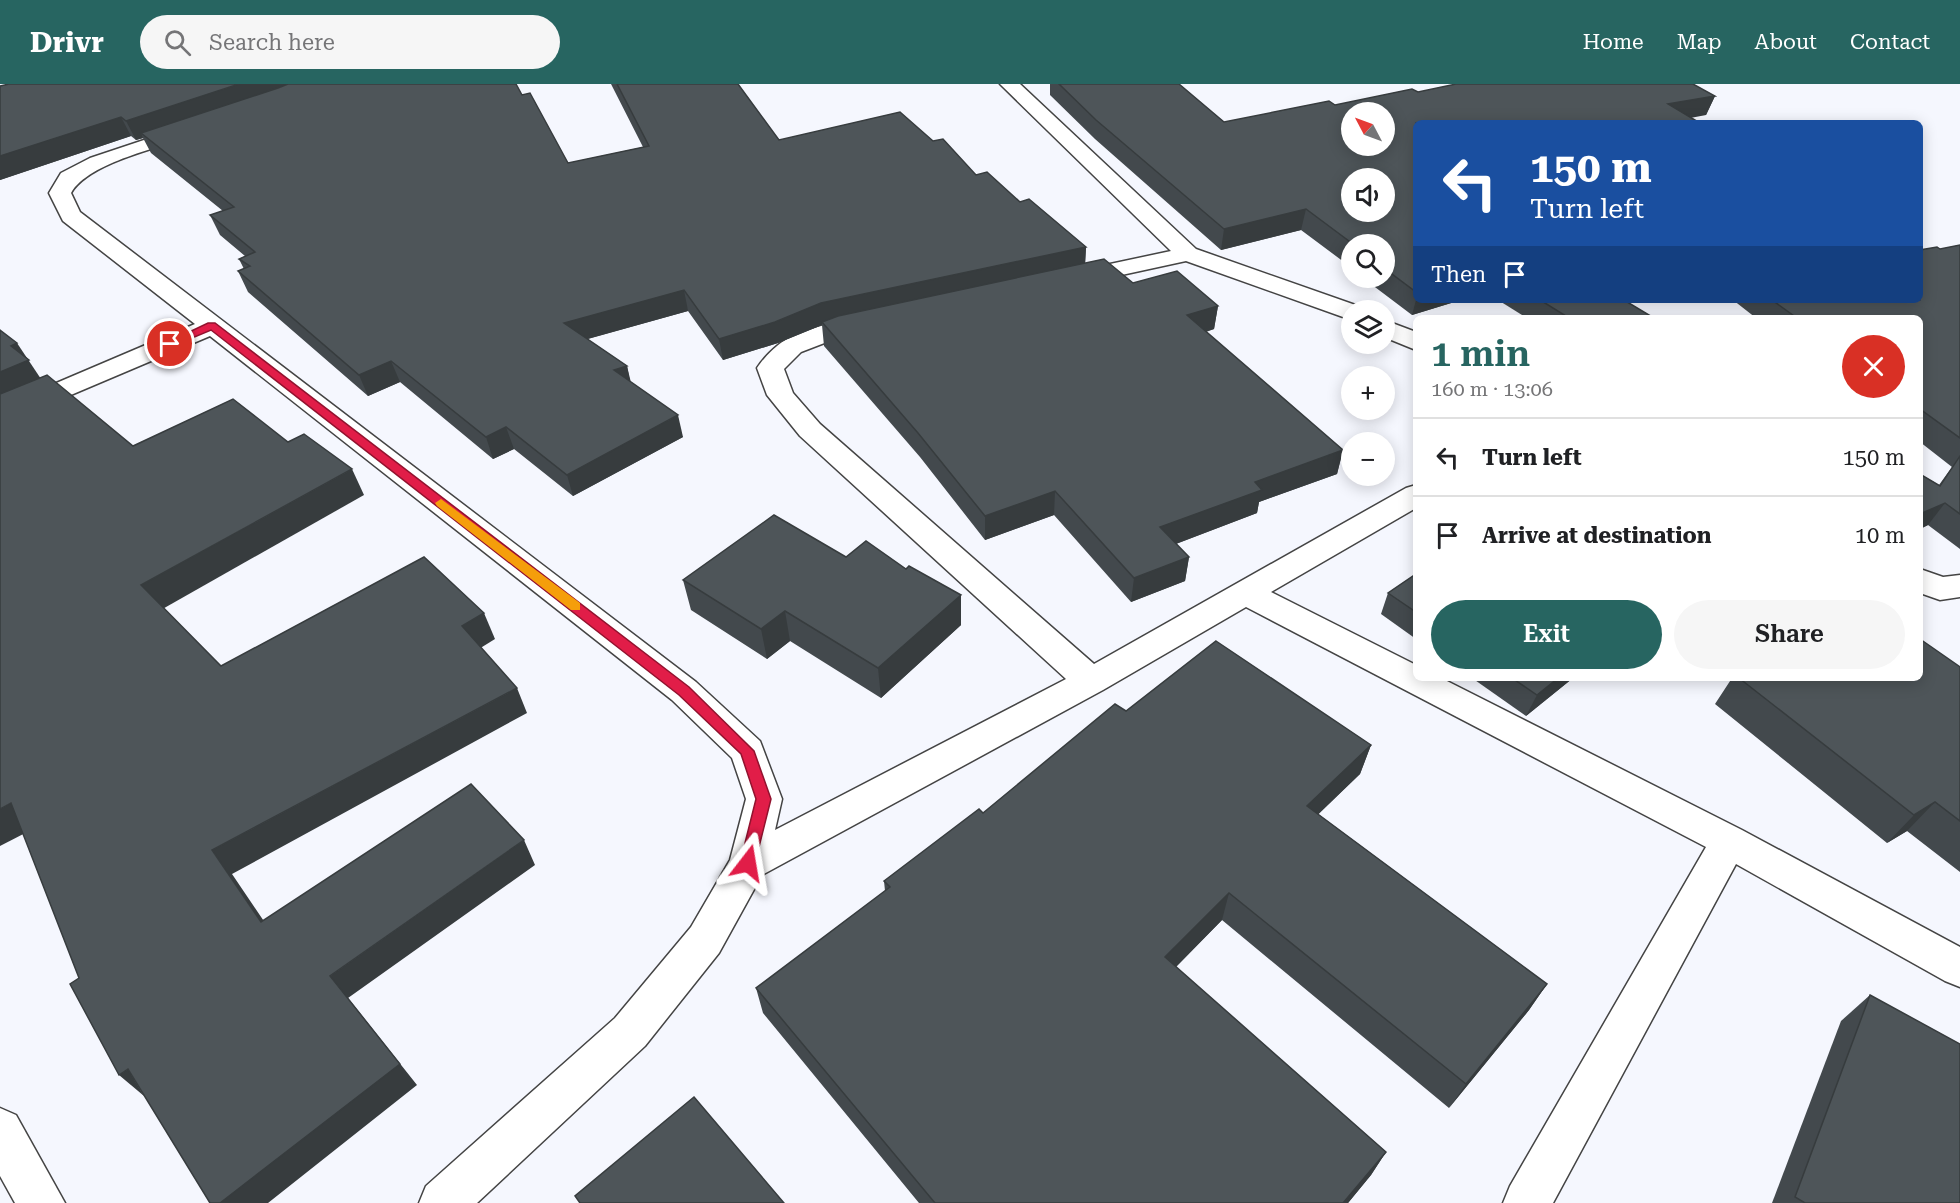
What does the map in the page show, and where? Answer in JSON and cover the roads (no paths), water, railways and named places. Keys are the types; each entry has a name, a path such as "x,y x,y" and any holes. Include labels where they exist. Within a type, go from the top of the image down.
{"street":[{"path":"1009,84 1188,254 1341,308"},
{"path":"210,124 97,162 69,178 60,194 71,216 684,691 747,751 764,799 748,863 705,940 630,1032 443,1203"},
{"path":"1048,284 1188,254"},
{"path":"886,319 833,331 792,347 770,368 780,395 810,430 1091,681"},
{"path":"0,417 212,326"},
{"path":"1395,332 1413,341"},
{"path":"748,863 1091,681 1413,497"},
{"path":"1245,593 1413,679"},
{"path":"1417,681 1729,841 1960,968"},
{"path":"1527,1203 1729,841"},
{"path":"0,1131 41,1203"}]}
